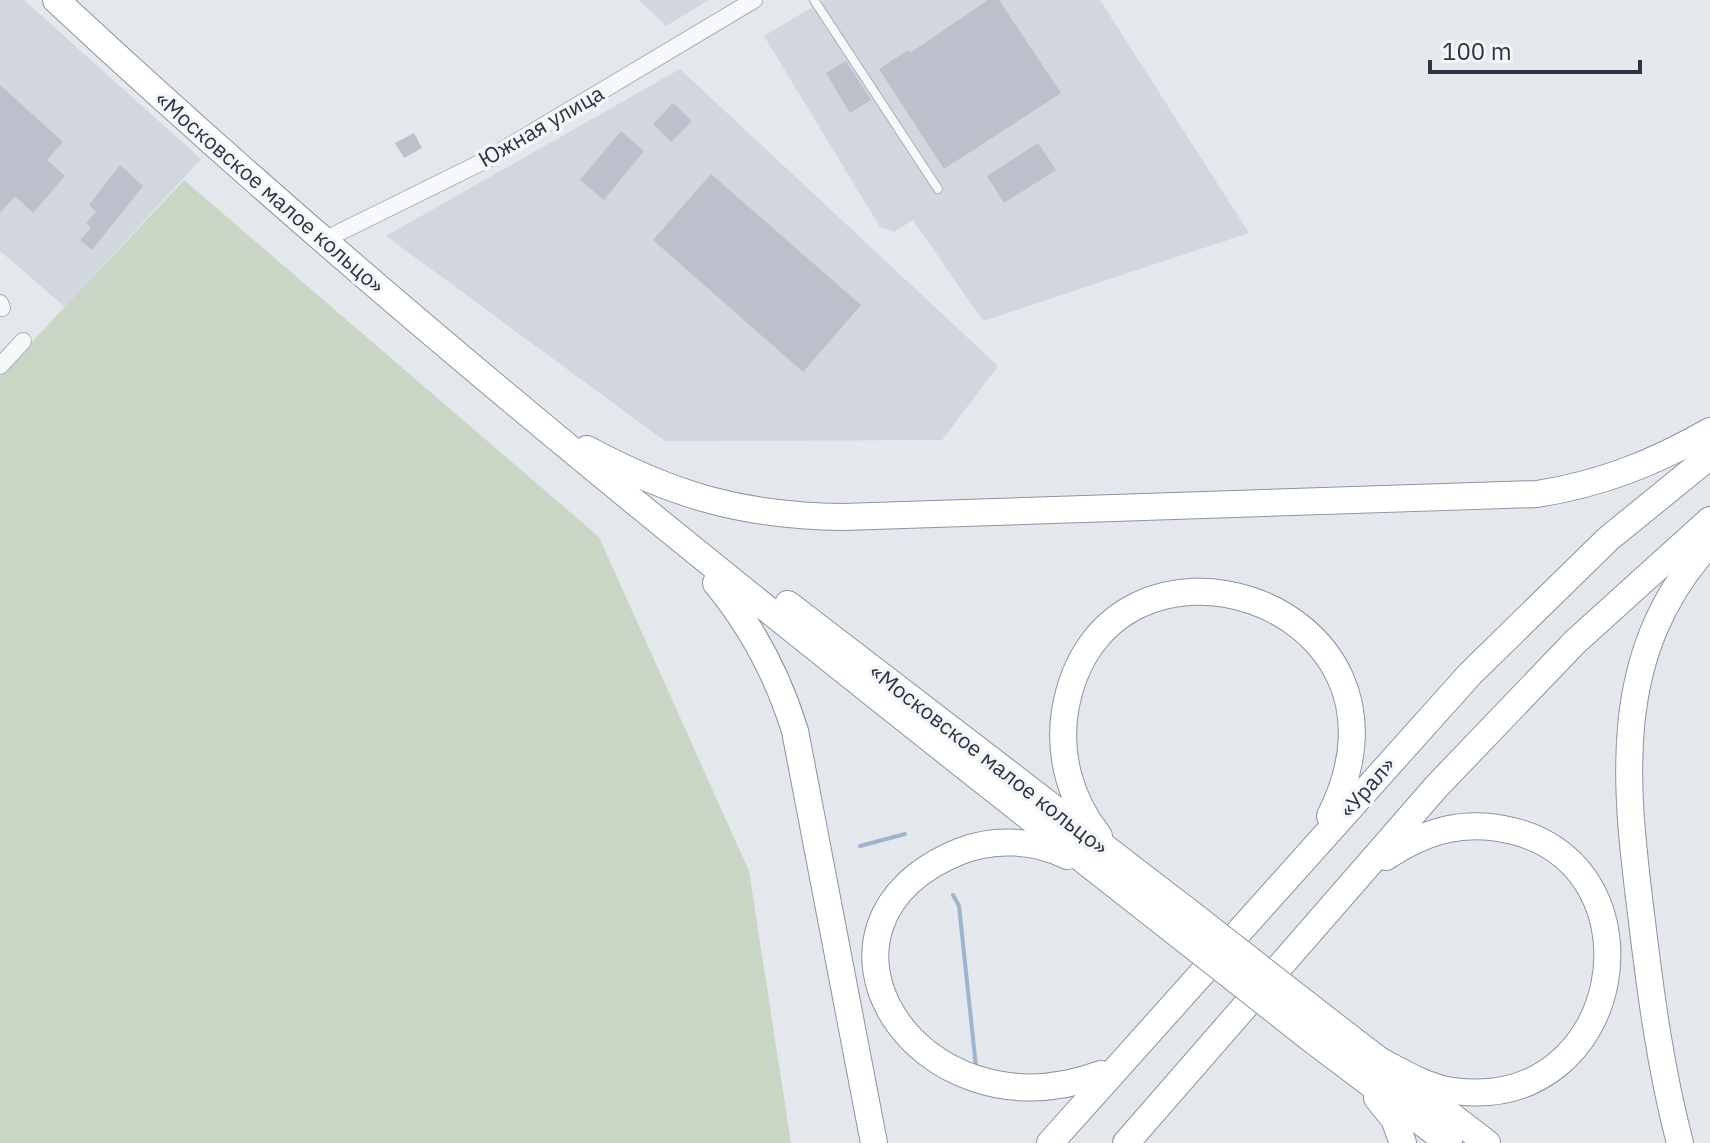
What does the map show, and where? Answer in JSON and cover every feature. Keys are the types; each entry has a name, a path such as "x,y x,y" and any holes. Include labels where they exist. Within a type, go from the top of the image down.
{"highway":[{"name":"«Московское малое кольцо»","path":"56,0 322,241 673,536 1125,878"},
{"name":"«Московское малое кольцо»","path":"488,378 575,443 1366,1066 1449,1143"},
{"path":"575,443 655,481 731,508 766,514 843,517 1537,494 1602,481 1633,470 1710,431"},
{"name":"«Урал»","path":"1050,1143 1409,739 1608,539 1710,456"},
{"path":"1126,1143 1437,786 1575,642 1710,520"},
{"path":"673,536 736,608 773,669 785,698 805,769 874,1143"},
{"path":"1680,1143 1663,1073 1645,949 1629,814 1628,739 1636,689 1660,617 1674,590 1710,543"},
{"path":"1125,878 1072,790 1063,748 1069,689 1082,657 1102,633 1129,612 1180,593 1221,592 1265,603 1294,620 1319,642 1336,670 1350,724 1348,765 1332,813 1311,851"},
{"path":"1335,901 1379,862 1409,842 1433,831 1460,826 1494,826 1542,843 1561,857 1590,893 1602,920 1608,945 1605,991 1584,1036 1552,1069 1501,1089 1454,1091 1366,1066"},
{"path":"1125,878 1036,845 992,844 949,856 911,882 898,900 880,939 876,982 889,1032 904,1053 940,1087 976,1101 998,1107 1046,1101 1074,1091 1127,1056"},
{"name":"«Московское малое кольцо»","path":"1366,1066 1487,1143"},
{"path":"1366,1066 1403,1143"},
{"path":"1154,1143 1171,1093"}],"street":[{"name":"Южная улица","path":"322,241 486,160 754,0"},
{"path":"0,366 23,341"}],"lane":[{"path":"814,0 938,189"}],"shaded area":[{"path":"0,0 24,0 201,159 65,307 0,251"},
{"path":"639,0 709,0 666,26"},
{"path":"824,0 1100,0 1249,233 983,321 913,220 894,232 880,227 764,36"},
{"path":"680,69 998,366 942,440 665,441 386,236"}],"green space":[{"path":"184,180 599,537 749,871 791,1143 0,1143 0,376"}],"building":[{"path":"988,0 999,0 1061,93 944,169 879,69 908,50 910,53"},
{"path":"846,61 871,100 850,113 826,73"},
{"path":"0,85 63,142 47,160 65,176 33,213 15,196 0,213"},
{"path":"673,103 692,121 671,142 653,124"},
{"path":"621,131 644,151 604,200 580,180"},
{"path":"414,133 422,148 404,158 395,143"},
{"path":"1038,143 1056,170 1004,203 987,176"},
{"path":"120,165 143,186 92,250 80,240 91,228 86,223 96,212 89,205"},
{"path":"711,174 861,305 803,372 653,240"}],"waterway":[{"path":"860,846 905,834"},
{"path":"953,895 959,906 976,1067"}]}
